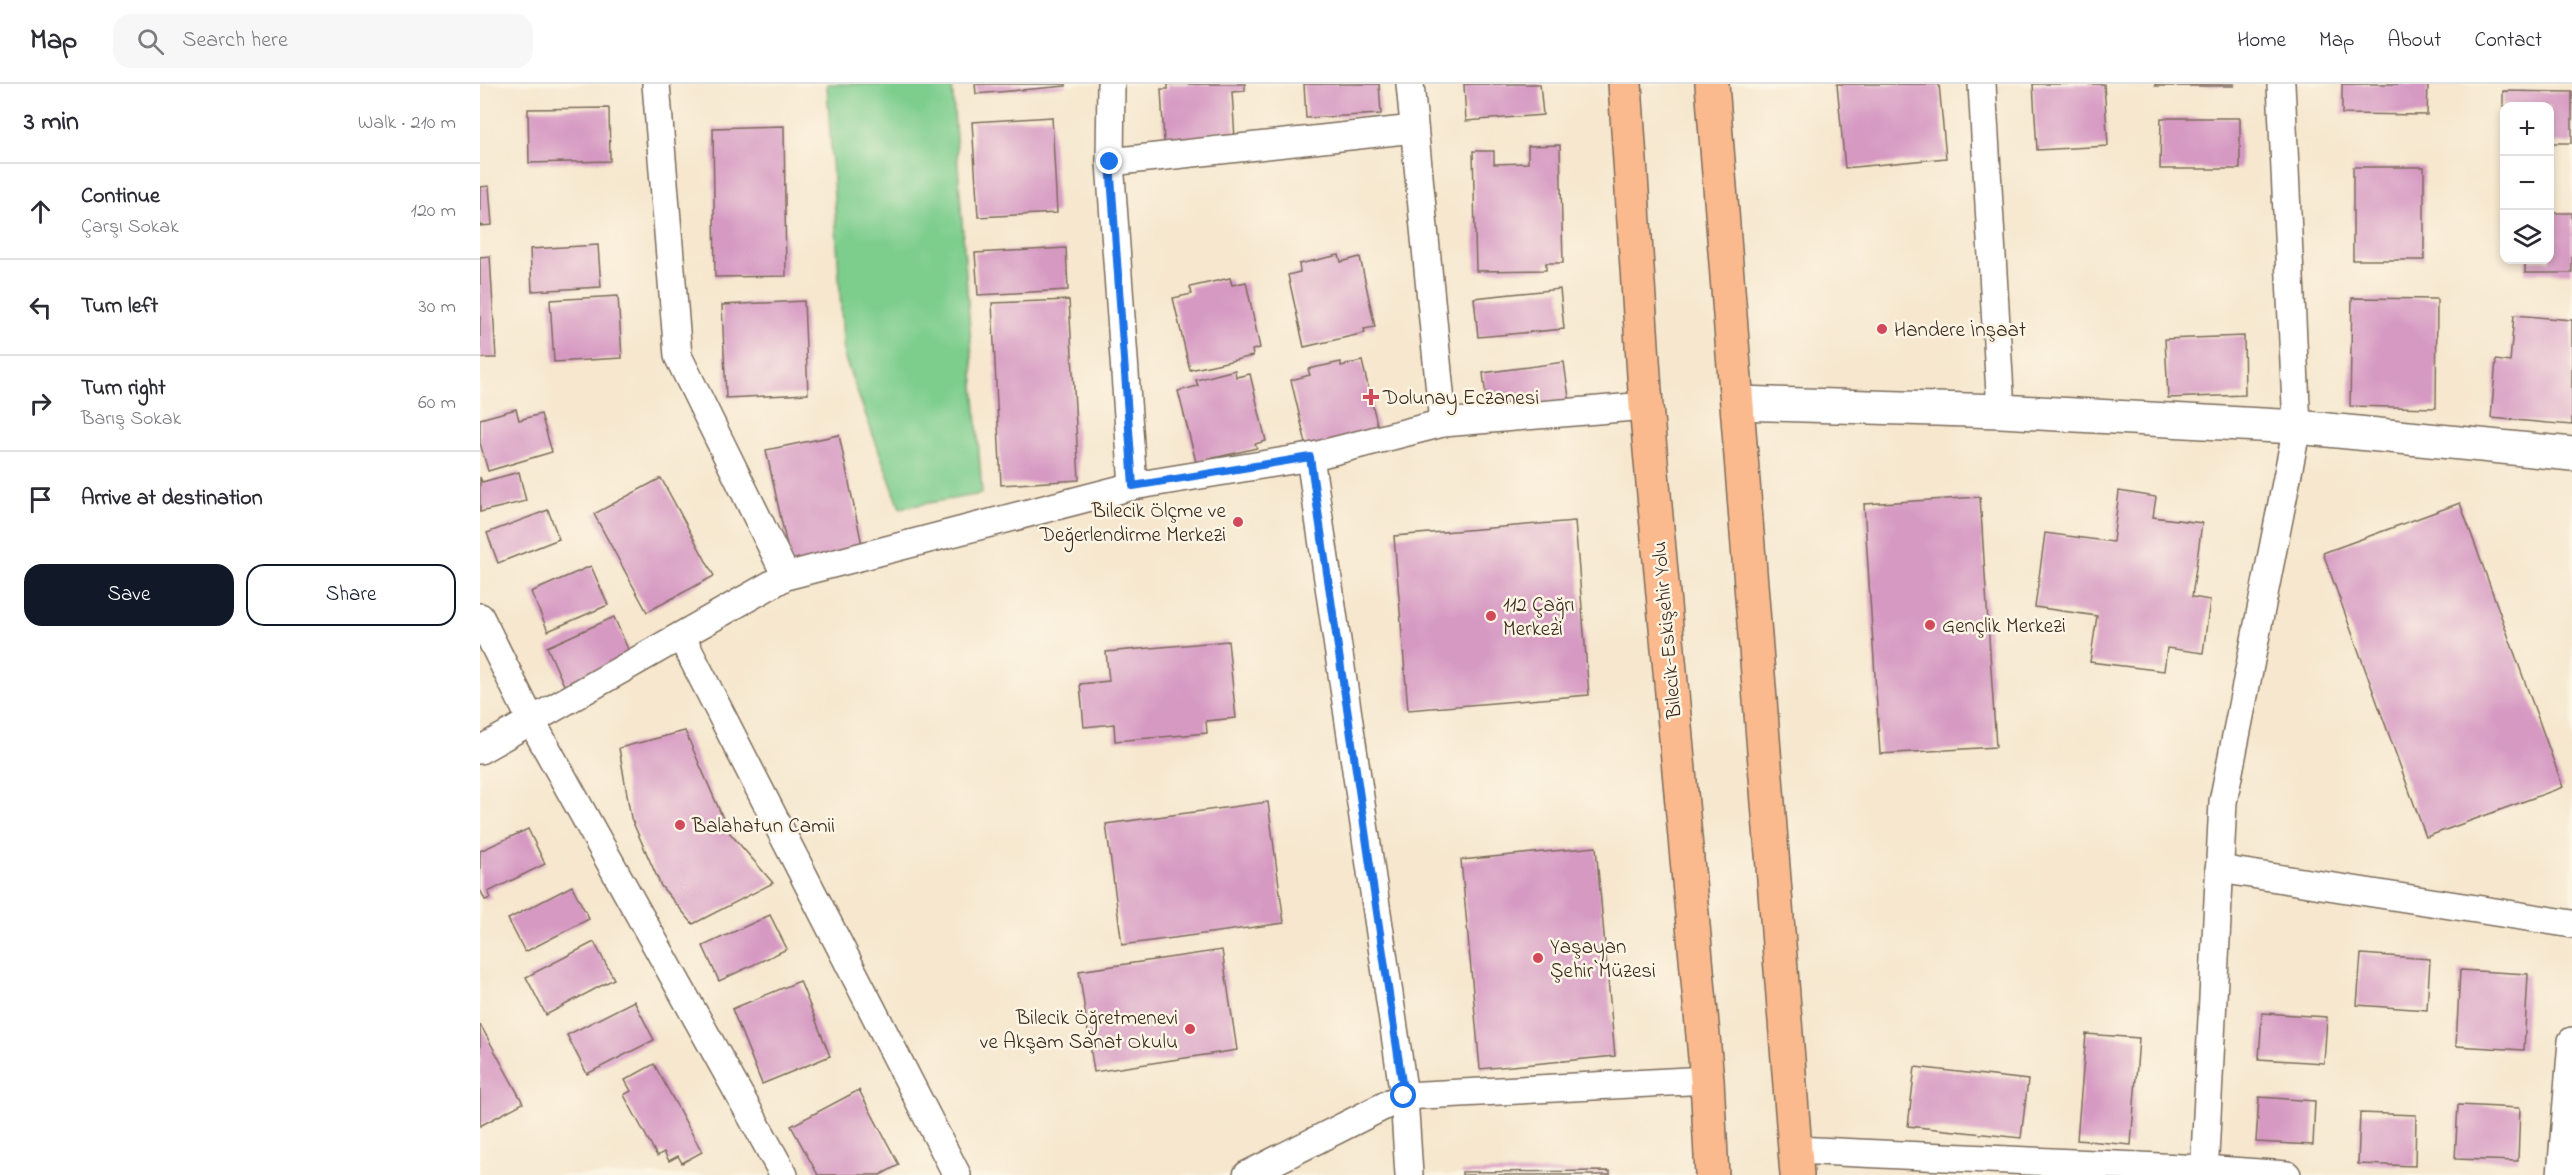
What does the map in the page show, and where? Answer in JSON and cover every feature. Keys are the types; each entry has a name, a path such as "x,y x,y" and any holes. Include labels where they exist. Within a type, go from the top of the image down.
{"main road":[{"name":"Bilecik-Eskişehir Yolu","path":"1625,84 1646,406 1707,1080 1713,1175"},
{"path":"1712,84 1796,1162"}],"street":[{"path":"656,84 678,356 786,576"},
{"path":"1111,84 1110,162 1133,486"},
{"path":"1410,84 1443,423"},
{"path":"1982,84 2001,411"},
{"path":"2204,1172 2223,802 2297,427 2281,84"},
{"path":"1110,162 1414,129"},
{"path":"1738,403 2001,411 2297,427 2572,454"},
{"path":"480,750 786,576 1133,486 1310,457 1443,423 1646,406"},
{"path":"1310,457 1404,1096 1409,1175"},
{"path":"480,618 532,722 784,1175"},
{"path":"681,636 957,1175"},
{"path":"2219,869 2572,924"},
{"path":"2561,1175 2572,1041"},
{"path":"1247,1175 1404,1096 1707,1080"},
{"path":"1796,1162 2287,1175"}],"green space":[{"path":"827,84 952,84 982,494 900,508 844,356"}],"building":[{"path":"975,84 1066,84 1066,86 976,94"},
{"path":"1168,84 1245,84 1245,91 1232,92 1235,139 1164,143 1161,89 1168,89"},
{"path":"1304,84 1379,84 1381,114 1306,118"},
{"path":"1464,84 1540,84 1543,115 1466,121"},
{"path":"1837,84 1939,84 1946,158 1845,168"},
{"path":"2033,84 2104,84 2108,146 2037,150"},
{"path":"2155,84 2234,84 2234,86 2155,86"},
{"path":"2342,84 2428,84 2427,115 2342,114"},
{"path":"2503,91 2572,92 2572,143 2554,143 2554,102 2503,102"},
{"path":"609,108 610,161 529,163 528,109"},
{"path":"1052,117 1057,213 978,217 972,122"},
{"path":"2161,118 2240,118 2240,169 2160,169"},
{"path":"784,126 786,276 715,277 713,128"},
{"path":"1560,145 1563,263 1546,263 1546,270 1476,271 1473,151 1494,151 1494,164 1528,163 1528,146"},
{"path":"2353,167 2424,167 2424,260 2353,260"},
{"path":"489,186 492,225 480,226 480,187"},
{"path":"2554,213 2572,213 2572,273 2525,273 2525,264 2554,264"},
{"path":"598,245 601,287 532,291 530,249"},
{"path":"1066,248 1068,290 978,295 975,253"},
{"path":"1339,255 1341,262 1360,257 1375,327 1364,329 1365,333 1304,347 1288,275 1300,272 1299,264"},
{"path":"490,256 496,358 480,358 480,257"},
{"path":"1230,278 1232,285 1246,282 1260,348 1252,350 1253,356 1190,370 1173,298 1192,294 1190,287"},
{"path":"1560,289 1564,329 1478,337 1474,298"},
{"path":"618,296 622,358 554,362 550,300"},
{"path":"2352,298 2437,299 2436,408 2350,406"},
{"path":"1069,300 1079,480 1001,485 992,303"},
{"path":"804,301 808,394 726,398 722,305"},
{"path":"2514,315 2572,320 2572,425 2491,418 2496,360 2510,362"},
{"path":"2244,336 2245,395 2168,398 2165,339"},
{"path":"1362,361 1378,428 1308,452 1291,380 1310,375 1308,369 1341,362 1341,366"},
{"path":"1564,362 1570,405 1488,415 1483,373"},
{"path":"1235,370 1236,377 1250,374 1266,441 1255,444 1257,448 1196,462 1178,391 1198,386 1196,380"},
{"path":"516,409 519,420 541,414 552,452 488,471 480,443 480,419"},
{"path":"839,435 864,554 792,569 766,450"},
{"path":"519,472 526,501 480,512 480,477 482,482"},
{"path":"661,478 714,576 647,612 594,514"},
{"path":"2119,491 2156,497 2153,517 2202,523 2192,597 2210,600 2203,653 2167,648 2164,671 2090,662 2097,616 2035,607 2045,533 2113,542"},
{"name":"Gençlik Merkezi","path":"1980,497 1996,747 1880,754 1864,504"},
{"path":"2460,503 2563,787 2426,837 2323,553"},
{"path":"548,510 559,539 498,563 487,533"},
{"name":"112 Çağrı Merkezi","path":"1575,521 1589,695 1408,710 1394,536"},
{"path":"591,566 608,605 548,631 531,592"},
{"path":"614,617 631,656 564,685 547,647"},
{"path":"1228,641 1236,718 1206,721 1207,733 1115,741 1114,724 1084,727 1080,684 1109,681 1106,652"},
{"name":"Balahatun Camii","path":"685,731 729,832 773,883 693,924 661,886 631,818 619,748"},
{"path":"1268,802 1284,923 1122,945 1106,824"},
{"path":"528,829 545,864 488,892 491,898 485,900 480,889 480,851"},
{"name":"Yaşayan Şehir Müzesi","path":"1596,847 1615,1056 1480,1069 1461,860"},
{"path":"572,886 589,919 525,952 508,919"},
{"path":"770,915 787,949 719,981 703,946"},
{"path":"594,942 614,979 546,1015 526,977"},
{"path":"1222,950 1237,1050 1094,1072 1079,971"},
{"path":"2361,954 2430,959 2427,1010 2357,1005"},
{"path":"2460,970 2528,974 2524,1050 2456,1046"},
{"path":"800,981 830,1056 762,1084 732,1009"},
{"path":"634,1001 654,1040 587,1074 567,1035"},
{"path":"2262,1013 2327,1017 2324,1063 2259,1059"},
{"path":"480,1024 523,1103 480,1126"},
{"path":"2086,1034 2139,1038 2131,1145 2077,1140"},
{"path":"654,1064 702,1152 682,1163 678,1156 669,1161 664,1152 657,1156 624,1095 631,1091 625,1080"},
{"path":"1915,1067 2028,1080 2021,1138 1908,1126"},
{"path":"859,1090 899,1165 880,1175 818,1175 791,1126"},
{"path":"2259,1097 2315,1101 2313,1145 2256,1142"},
{"path":"2458,1105 2520,1108 2518,1161 2455,1159"},
{"path":"2360,1113 2416,1115 2415,1166 2358,1164"},
{"path":"1610,1171 1610,1175 1462,1175 1462,1172"}],"place":[{"name":"Handere İnşaat","path":"1882,329"},
{"name":"Dolunay Eczanesi","path":"1371,397"},
{"name":"Bilecik Ölçme ve Değerlendirme Merkezi","path":"1238,522"},
{"name":"112 Çağrı Merkezi","path":"1491,616"},
{"name":"Gençlik Merkezi","path":"1930,625"},
{"name":"Balahatun Camii","path":"680,825"},
{"name":"Yaşayan Şehir Müzesi","path":"1538,958"},
{"name":"Bilecik Öğretmenevi ve Akşam Sanat Okulu","path":"1190,1029"}],"route":[{"path":"1110,162 1133,486 1310,457 1404,1096"}]}
